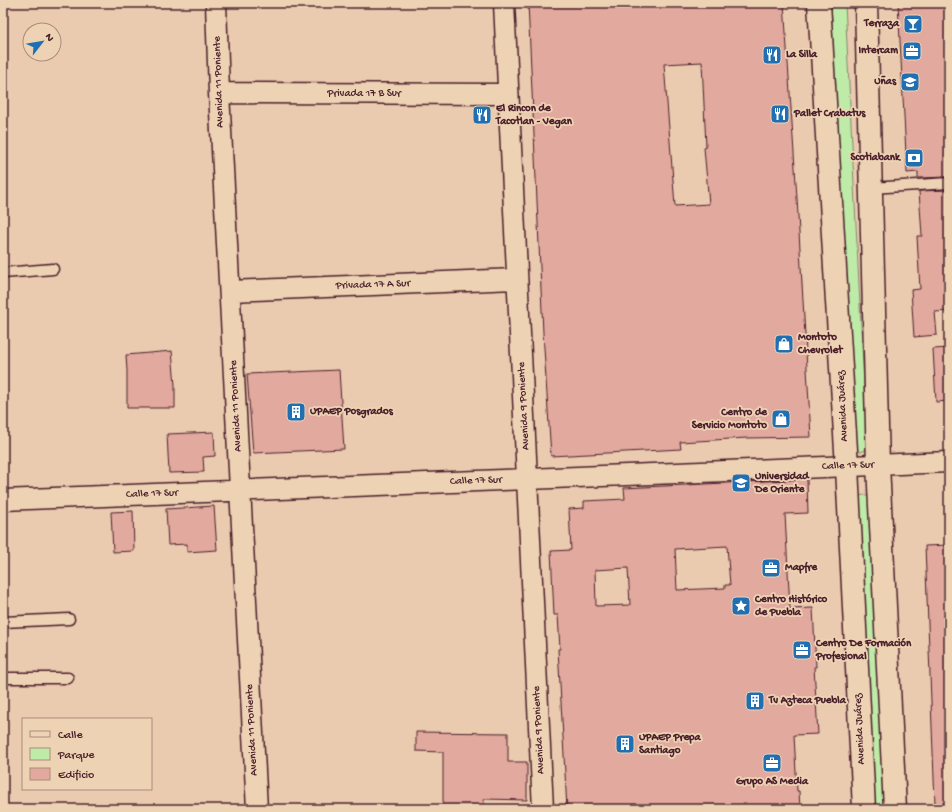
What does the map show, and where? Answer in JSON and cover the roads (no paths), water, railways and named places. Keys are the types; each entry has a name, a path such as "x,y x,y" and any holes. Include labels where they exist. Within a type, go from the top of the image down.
{"main road":[{"name":"Avenida Juárez","path":"819,3 847,466 864,809"},
{"path":"866,3 878,465 895,809"}],"street":[{"name":"Avenida 11 Poniente","path":"216,3 219,93 257,809"},
{"name":"Avenida 9 Poniente","path":"504,3 543,809"},
{"name":"Privada 17 B Sur","path":"219,93 508,94"},
{"name":"Privada 17 A Sur","path":"230,291 517,279"},
{"name":"Calle 17 Sur","path":"3,500 949,462"}],"lane":[{"path":"871,188 949,183"},
{"path":"3,273 53,269"},
{"path":"3,622 69,619"},
{"path":"3,678 68,678"}],"place":[{"name":"Terraza","path":"913,24"},
{"name":"Intercam","path":"912,51"},
{"name":"La Silla","path":"772,55"},
{"name":"Uñas","path":"910,82"},
{"name":"Pallet Crabatus","path":"780,114"},
{"name":"El Rincon de Tacotlan - Vegan","path":"482,115"},
{"name":"Scotiabank","path":"914,158"},
{"name":"Montoto Chevrolet","path":"784,344"},
{"name":"UPAEP Posgrados","path":"296,412"},
{"name":"Centro de Servicio Montoto","path":"781,419"},
{"name":"Universidad De Oriente","path":"741,483"},
{"name":"Mapfre","path":"771,568"},
{"name":"Centro Histórico de Puebla","path":"741,606"},
{"name":"Centro De Formación Profesional","path":"802,650"},
{"name":"Tv Azteca Puebla","path":"755,701"},
{"name":"UPAEP Prepa Santiago","path":"625,744"},
{"name":"Grupo AS Media","path":"772,763"}]}
